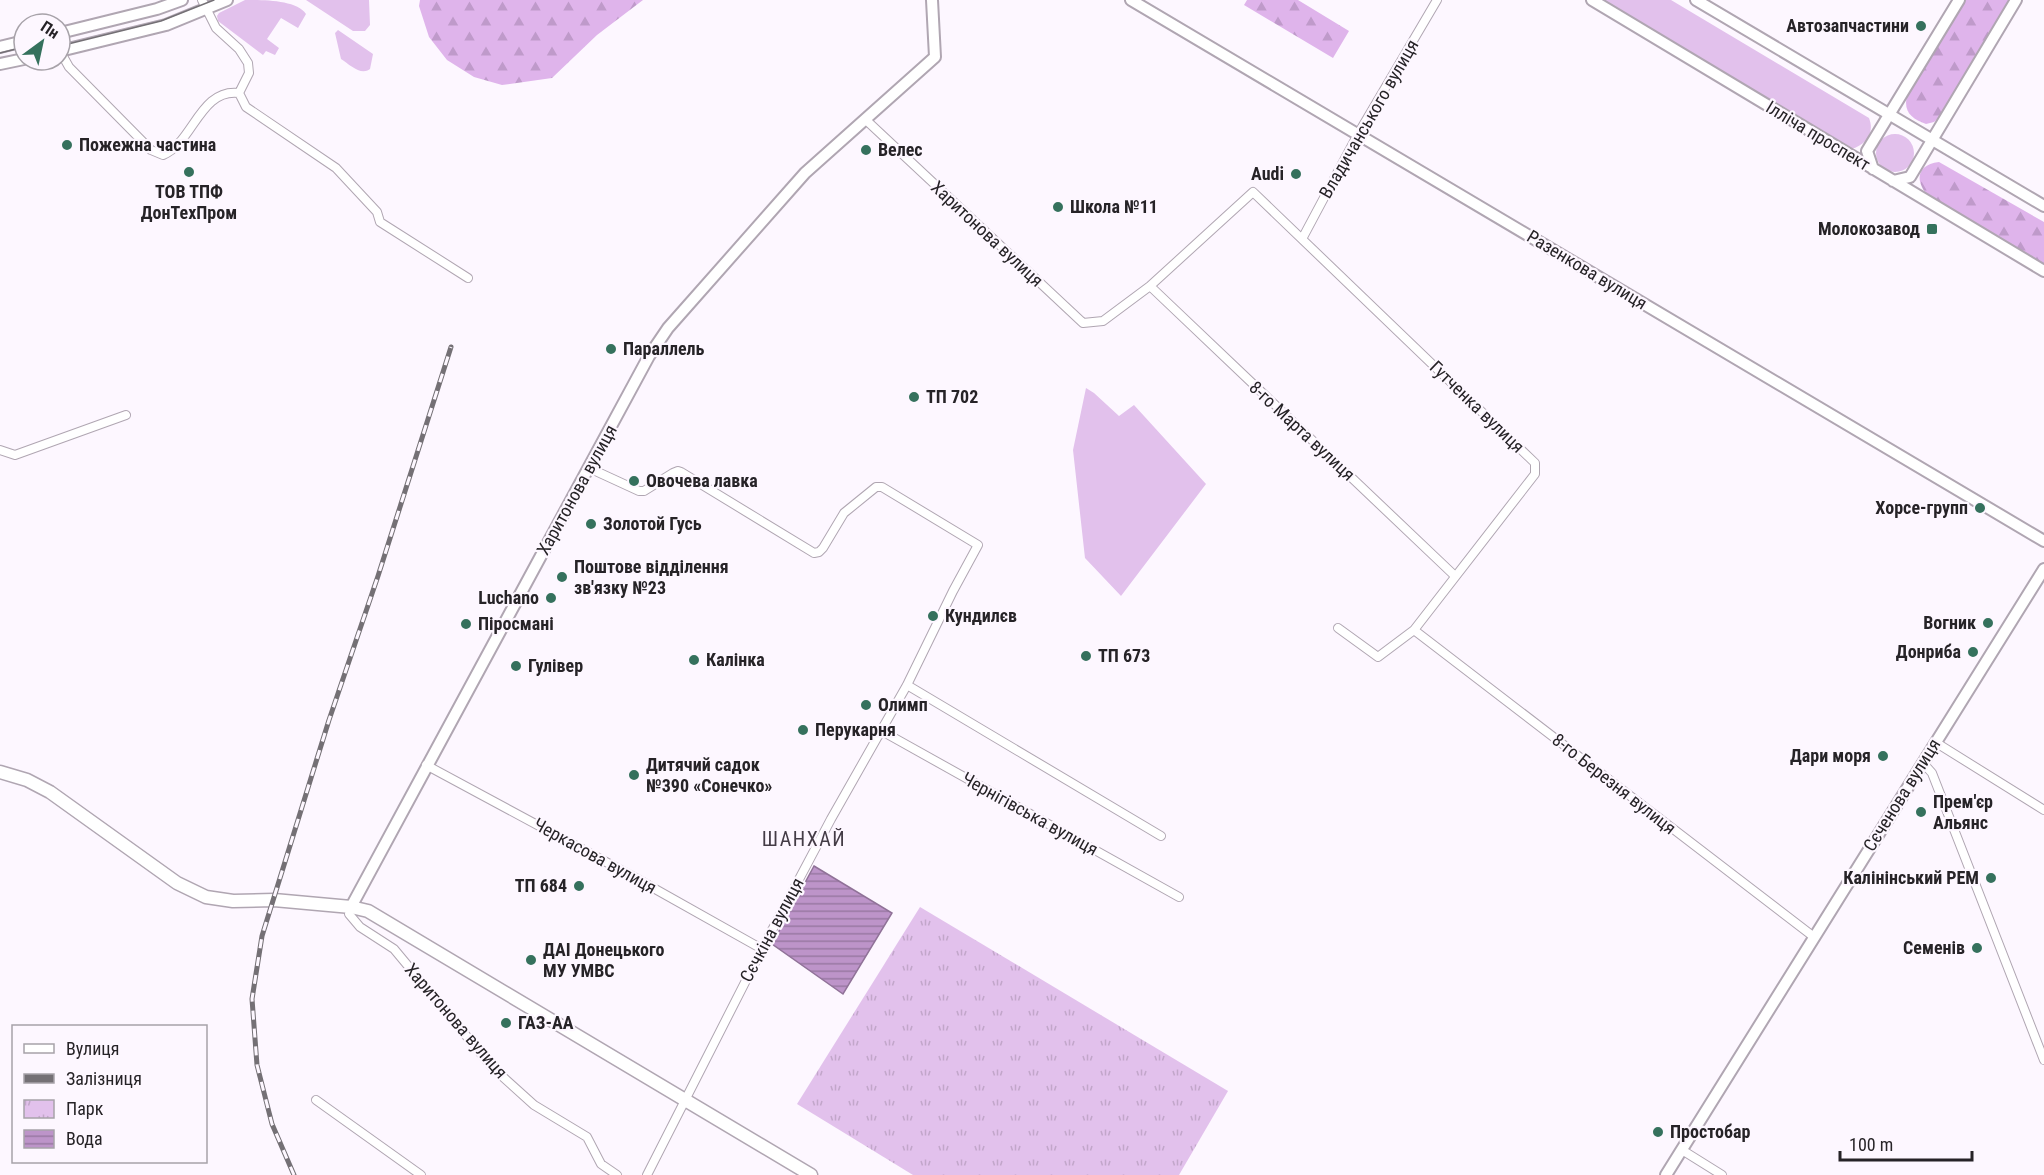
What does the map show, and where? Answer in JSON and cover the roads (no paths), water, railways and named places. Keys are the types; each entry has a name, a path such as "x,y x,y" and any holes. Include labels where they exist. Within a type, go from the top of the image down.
{"main road":[{"path":"0,772 27,780 50,792 192,892 206,897 233,901 274,900 351,907 368,911 811,1175"}],"street":[{"path":"72,30 157,9 182,0"},
{"path":"72,48 166,25 204,5 227,0"},
{"name":"Харитонова вулиця","path":"617,1175 601,1164 587,1137 534,1105 493,1068 394,949 360,927 349,914 426,765 649,356 669,328 805,172 935,57 932,0"},
{"name":"Разенкова вулиця","path":"1131,0 2044,541"},
{"name":"Владичанського вулиця","path":"1302,239 1358,134 1437,0"},
{"name":"Ілліча проспект","path":"1592,0 2044,271"},
{"path":"1696,0 2044,206"},
{"path":"1873,169 1868,151 1959,0"},
{"path":"1893,181 1910,177 2016,0"},
{"path":"204,5 216,28 239,49 248,63 249,73 238,93"},
{"path":"72,70 151,150 163,155 169,153 212,100 232,92 238,93"},
{"path":"238,93 250,111 336,168 377,212 380,222 468,278"},
{"name":"Харитонова вулиця","path":"866,120 1083,323 1103,321 1149,286"},
{"name":"Гутченка вулиця","path":"1149,286 1253,192 1534,463 1535,474 1414,630 1378,657 1338,628"},
{"name":"8-го Марта вулиця","path":"1149,286 1455,576"},
{"path":"0,450 15,455 126,415"},
{"name":"Сєчкіна вулиця","path":"589,468 639,491 644,491 673,473 681,472 814,553 823,548 844,513 876,487 882,487 978,545 907,685 880,730 762,949 647,1175"},
{"name":"Сєченова вулиця","path":"1666,1175 2044,569"},
{"name":"8-го Березня вулиця","path":"1414,630 1814,937"},
{"path":"907,685 1161,836"},
{"name":"Чернігівська вулиця","path":"880,730 1179,897"},
{"path":"1935,742 2044,810"},
{"path":"1923,763 1932,773 2044,1060"},
{"name":"Черкасова вулиця","path":"426,765 762,949"},
{"path":"316,1100 421,1175"},
{"path":"1682,1150 1722,1175"}],"water":[{"path":"814,866 892,913 843,994 772,944"}],"tram line":[{"path":"72,43 161,21 214,0"},
{"path":"0,53 12,50"}],"railway":[{"path":"294,1175 272,1124 257,1065 252,999 262,936 329,720 378,576 451,347"}],"place":[{"name":"Автозапчастини","path":"1921,26"},
{"name":"Пожежна частина","path":"67,145"},
{"name":"Велес","path":"866,150"},
{"name":"ТОВ ТПФ ДонТехПром","path":"189,172"},
{"name":"Audi","path":"1296,174"},
{"name":"Школа №11","path":"1058,207"},
{"name":"Молокозавод","path":"1932,229"},
{"name":"Параллель","path":"611,349"},
{"name":"ТП 702","path":"914,397"},
{"name":"Овочева лавка","path":"634,481"},
{"name":"Хорсе-групп","path":"1980,508"},
{"name":"Золотой Гусь","path":"591,524"},
{"name":"Поштове відділення зв'язку №23","path":"562,577"},
{"name":"Luchano","path":"551,598"},
{"name":"Кундилєв","path":"933,616"},
{"name":"Вогник","path":"1988,623"},
{"name":"Піросмані","path":"466,624"},
{"name":"Донриба","path":"1973,652"},
{"name":"ТП 673","path":"1086,656"},
{"name":"Калінка","path":"694,660"},
{"name":"Гулівер","path":"516,666"},
{"name":"Олимп","path":"866,705"},
{"name":"Перукарня","path":"803,730"},
{"name":"Дари моря","path":"1883,756"},
{"name":"Дитячий садок №390 «Сонечко»","path":"634,775"},
{"name":"Прем'єр Альянс","path":"1921,812"},
{"name":"Калінінський РЕМ","path":"1991,878"},
{"name":"ТП 684","path":"579,886"},
{"name":"Семенів","path":"1977,948"},
{"name":"ДАІ Донецького МУ УМВС","path":"531,960"},
{"name":"ГАЗ-АА","path":"506,1023"},
{"name":"Простобар","path":"1658,1132"}],"district":[{"name":"ШАНХАЙ","path":"804,839"}]}
